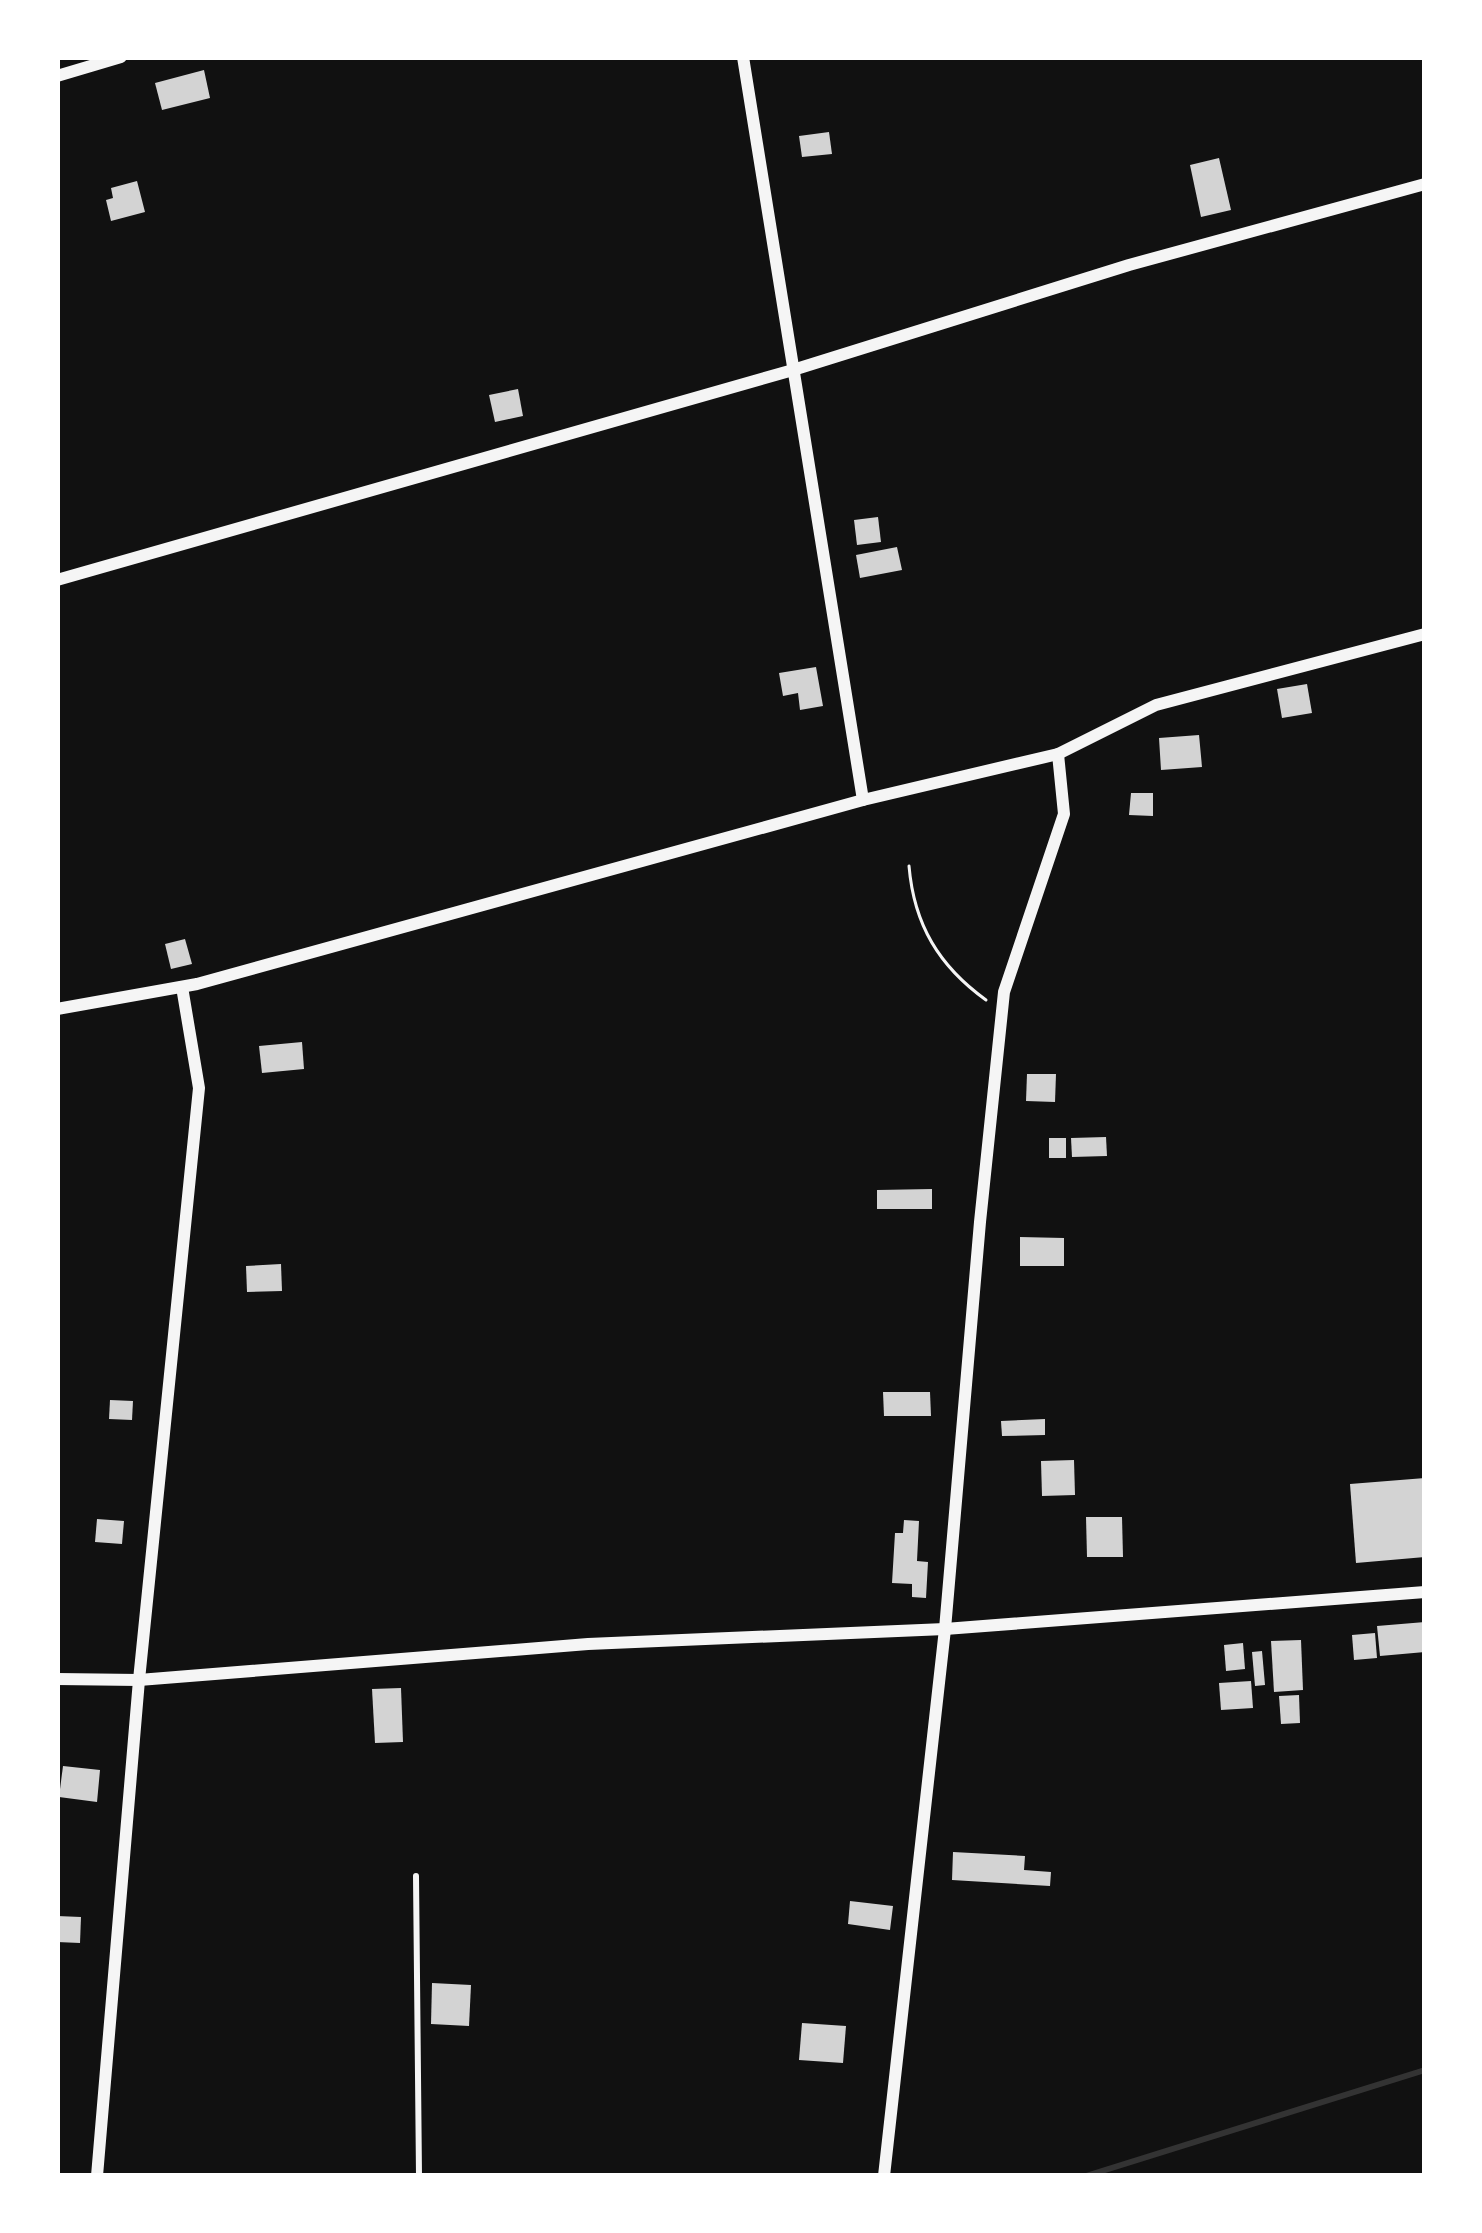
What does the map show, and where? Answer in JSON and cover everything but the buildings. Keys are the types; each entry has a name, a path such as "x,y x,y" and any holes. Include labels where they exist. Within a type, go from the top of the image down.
{"street":[{"path":"57,76 121,57"},
{"path":"743,57 862,800"},
{"path":"57,580 793,370 1129,265 1425,184"},
{"path":"57,1009 182,986 862,800 1058,754 1156,705 1425,634"},
{"path":"884,2176 945,1629 1004,992 1064,814 1058,754"},
{"path":"97,2176 139,1680 199,1088 182,986"},
{"path":"57,1679 139,1680 588,1644 945,1629 1425,1592"}],"lane":[{"path":"416,1876 419,2176"}],"path":[{"path":"909,866 919,919 938,952 955,978 1002,1012"}],"waterway":[{"path":"1086,2176 1425,2070"}]}
